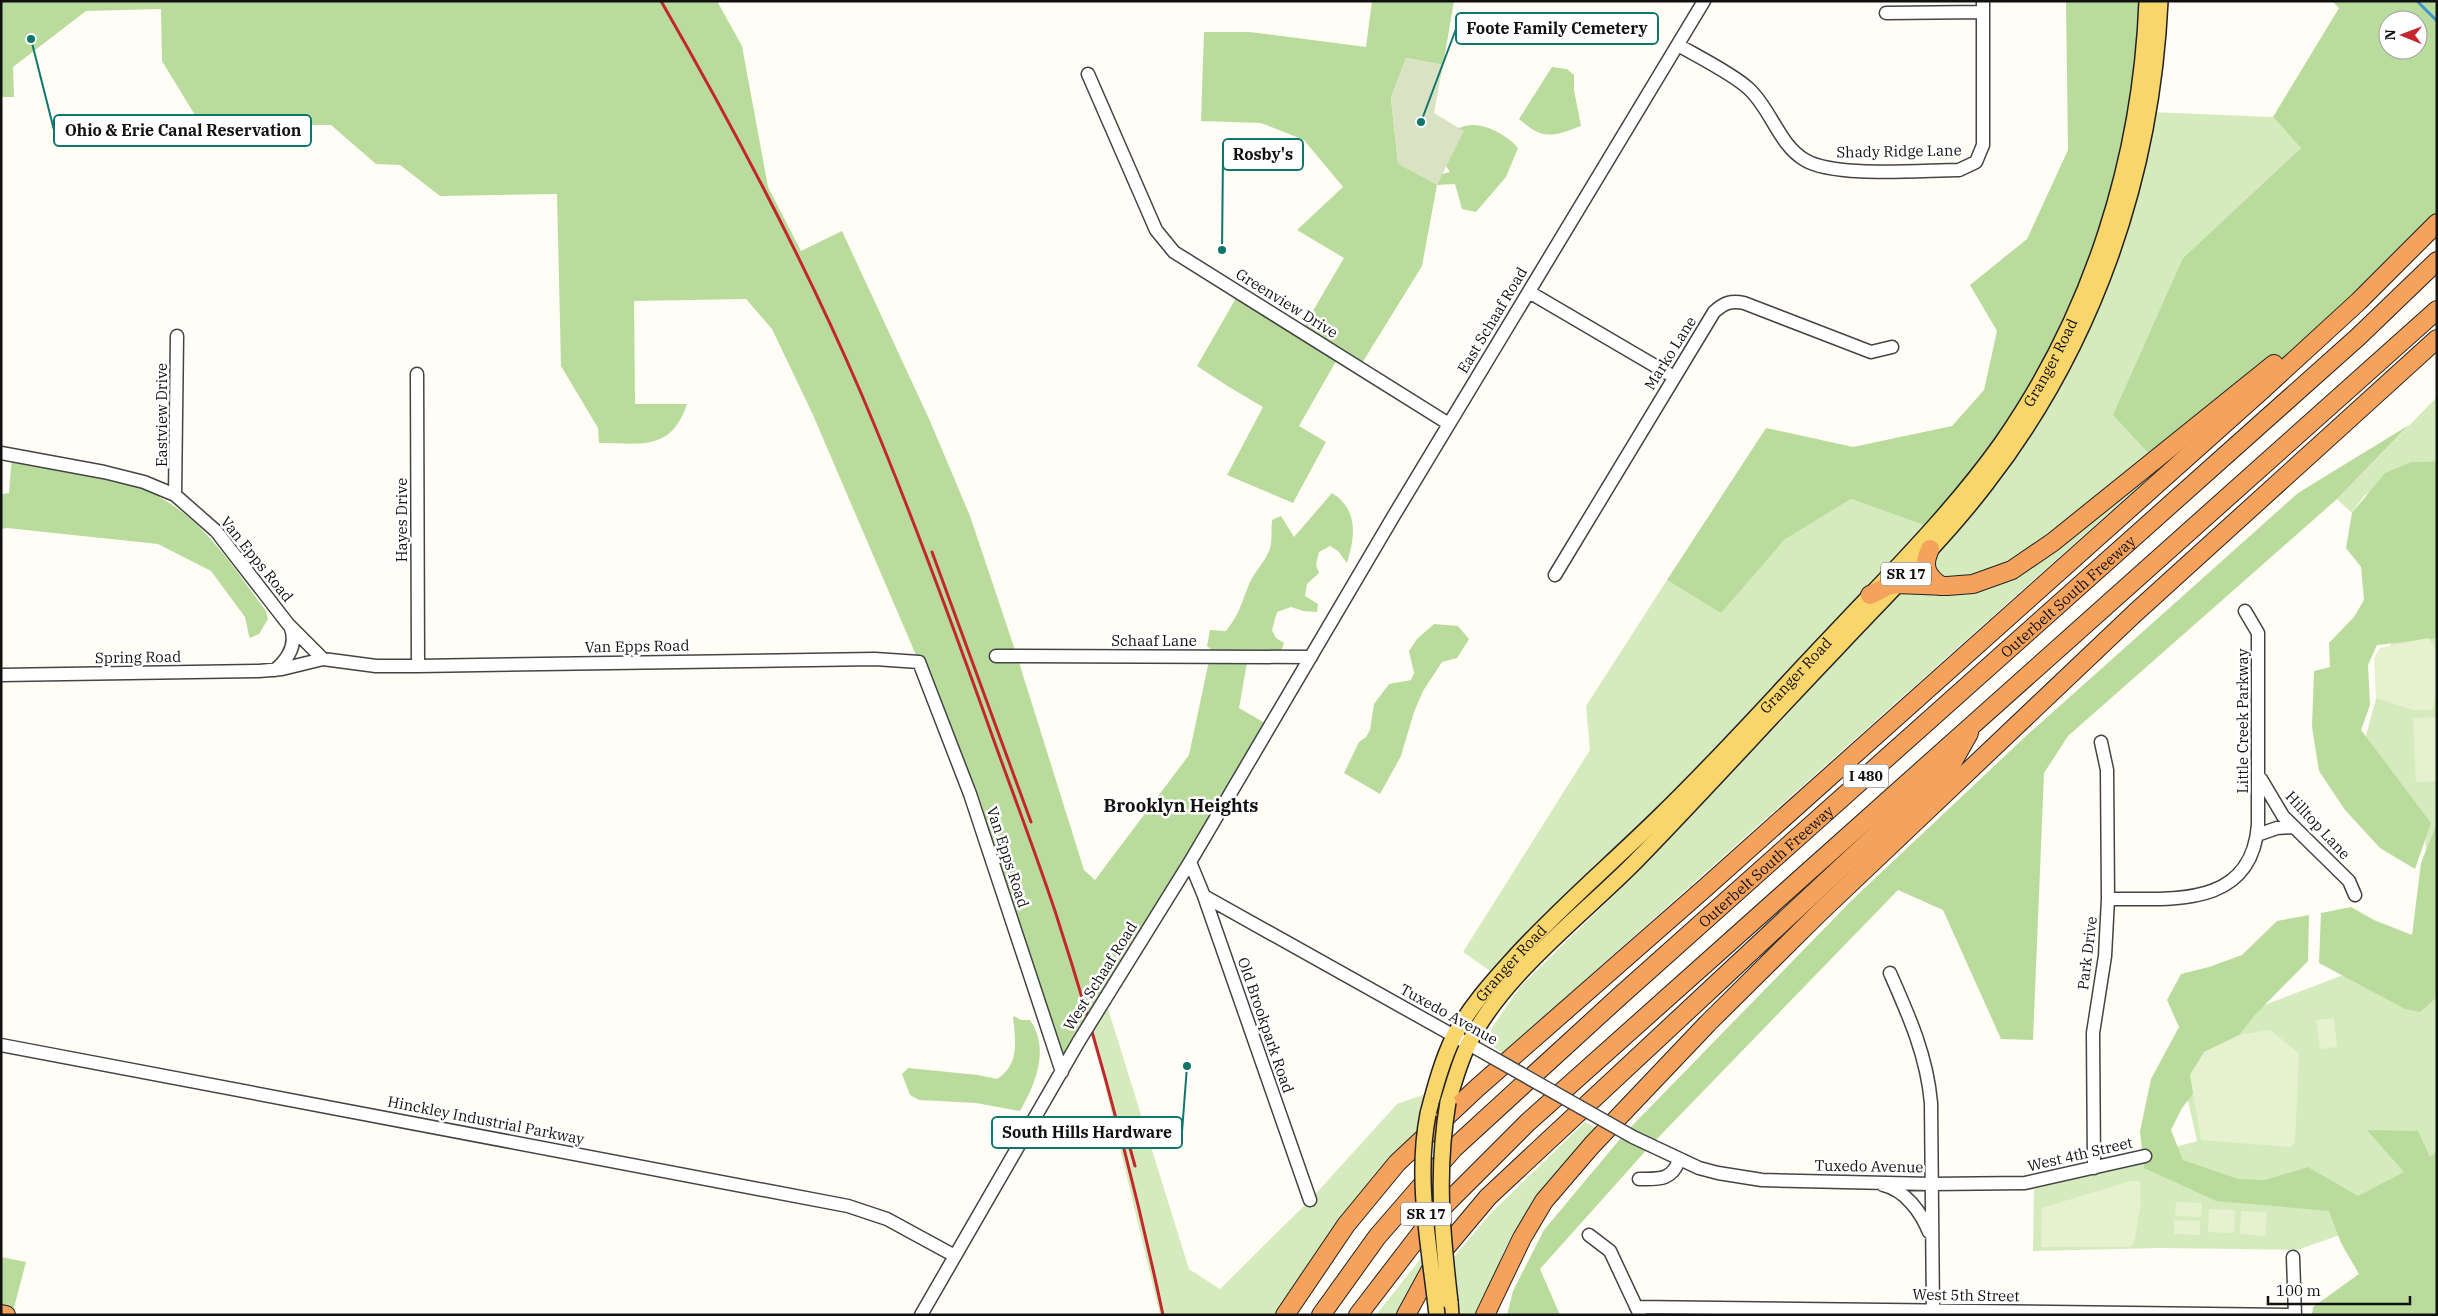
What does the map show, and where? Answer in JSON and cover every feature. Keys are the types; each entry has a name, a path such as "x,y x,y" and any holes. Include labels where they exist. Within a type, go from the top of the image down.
{"highway":[{"path":"1285,1315 1346,1225 1397,1163 1477,1088 1676,914 2255,396 2390,272 2437,222"},
{"name":"Outerbelt South Freeway","path":"1321,1315 1377,1237 1454,1148 1620,996 2358,337 2437,261"},
{"path":"1870,595 1896,584 1941,586 1982,582 2012,570 2034,557 2390,272"},
{"name":"Outerbelt South Freeway","path":"1358,1315 1434,1216 1490,1158 1978,719 2437,310"},
{"path":"1485,1315 1525,1233 1555,1188 1592,1145 1708,1023 1825,907 2135,612 2437,339"},
{"path":"1930,549 1925,565 1927,573 1941,586"},
{"path":"1406,1315 1436,1258 1488,1197 1951,765 1978,719"},
{"path":"1,1314 6,1315"}],"main road":[{"name":"Granger Road","path":"1437,1315 1423,1180 1424,1143 1428,1114 1440,1070 1454,1036 1486,990 1542,928 1693,783 1959,498 2000,444 2035,389 2071,321 2110,223 2129,149 2141,80 2147,1"},
{"name":"Granger Road","path":"1451,1309 1440,1202 1441,1156 1448,1102 1458,1068 1469,1043 1489,1012 1514,980 1654,842 1930,549 1987,483 2030,423 2067,358 2088,313 2118,238 2141,154 2154,74 2160,1"}],"street":[{"name":"East Schaaf Road","path":"1311,657 1448,424 1704,1"},
{"name":"Shady Ridge Lane","path":"1678,45 1748,88 1764,106 1786,141 1805,160 1835,170 1959,170 1976,162 1983,145 1983,7"},
{"path":"1886,13 1983,7"},
{"name":"Greenview Drive","path":"1088,74 1156,230 1174,252 1448,424"},
{"path":"1529,292 1674,377"},
{"name":"Marko Lane","path":"1555,575 1714,312 1722,306 1736,301 1871,352 1892,347"},
{"name":"Eastview Drive","path":"175,495 177,336"},
{"name":"Hayes Drive","path":"417,374 418,666"},
{"name":"Van Epps Road","path":"1,453 104,472 144,482 175,495 222,538 290,626 322,659 376,666 875,659 919,662 970,794 1062,1072"},
{"name":"Little Creek Parkway","path":"2108,899 2186,898 2206,894 2222,887 2248,862 2258,835 2258,632 2244,611"},
{"path":"275,670 291,652 293,638 290,626"},
{"name":"Schaaf Lane","path":"996,656 1311,657"},
{"name":"West Schaaf Road","path":"921,1315 1079,1041 1190,862 1311,657"},
{"name":"Spring Road","path":"1,675 275,670 322,659"},
{"name":"Park Drive","path":"2094,1168 2093,1032 2105,956 2108,899 2107,770 2101,742"},
{"name":"Hilltop Lane","path":"2259,775 2275,806 2349,881 2355,895"},
{"path":"2258,835 2277,828 2294,827"},
{"name":"Old Brookpark Road","path":"1190,862 1204,896 1310,1200"},
{"name":"Tuxedo Avenue","path":"1204,896 1469,1043 1633,1137 1679,1160 1718,1173 1762,1180 1931,1184 1933,1313"},
{"path":"1890,973 1918,1037 1929,1079 1931,1184"},
{"name":"Hinckley Industrial Parkway","path":"1,1045 839,1204 887,1220 954,1256"},
{"name":"West 4th Street","path":"1931,1184 2026,1183 2145,1156"},
{"path":"1639,1179 1665,1178 1672,1174 1679,1160"},
{"path":"1871,1183 1887,1186 1900,1193 1913,1205 1923,1217 1932,1246"},
{"path":"1589,1235 1610,1251 1638,1311"},
{"path":"2293,1257 2295,1315"},
{"name":"West 5th Street","path":"1638,1311 2295,1315"}],"green space":[{"path":"1,1 717,1 742,46 768,187 801,251 842,231 930,421 970,516 1017,656 1084,870 1095,880 1189,755 1210,656 1248,657 1239,708 1270,726 1062,1072 919,662 813,415 772,329 746,299 634,301 635,404 687,404 672,430 653,442 628,444 599,443 598,428 561,366 557,194 440,196 400,165 376,164 331,125 201,125 162,61 161,9 86,11 13,67 14,97 1,97"},
{"path":"1372,1 1454,1 1443,65 1406,58 1391,98 1398,163 1442,174 1450,172 1446,166 1453,130 1470,125 1492,129 1518,148 1506,177 1476,212 1462,209 1455,184 1437,185 1422,266 1359,368 1339,356 1299,426 1326,442 1293,503 1227,475 1263,407 1197,366 1239,293 1301,331 1344,258 1297,230 1343,187 1304,140 1261,123 1201,121 1204,32 1250,32 1366,47"},
{"path":"2066,1 2147,1 2110,223 2035,389 1932,528 1851,499 1784,540 1721,613 1667,580 1766,428 1853,447 1952,426 1984,390 1997,331 1970,285 2027,239 2068,150"},
{"path":"2332,1 2437,1 2437,223 2296,347 2155,460 2113,415 2183,258 2301,148 2273,117 2339,8"},
{"path":"1406,58 1443,65 1434,113 1464,131 1437,185 1398,164 1391,98"},
{"path":"1552,67 1567,69 1574,75 1574,90 1581,126 1555,134 1548,134 1527,126 1519,119"},
{"path":"2149,112 2273,117 2301,148 2183,258 2155,460 2034,557 1947,586 1926,559"},
{"path":"2437,397 2437,461 2411,462 2364,496 2352,513 2337,499"},
{"path":"2409,425 2337,499 2068,736 2044,773 2033,1040 2001,1039 1943,910 1898,890 1650,1146 1540,1269 1560,1315 1507,1315 1513,1291 1544,1230 1625,1133 1852,900 2026,736 2298,493"},
{"path":"12,455 159,489 159,497 176,507 205,533 266,611 268,619 259,634 250,638 245,617 211,571 158,544 7,528 1,529 1,494 9,493"},
{"path":"2437,461 2437,638 2377,645 2368,665 2370,705 2361,730 2431,823 2415,869 2380,848 2345,810 2319,771 2312,727 2314,671 2330,667 2329,643 2354,617 2364,600 2361,567 2346,548 2352,513 2385,473 2411,462"},
{"path":"2151,469 2158,469 1503,1053 1495,1048 1491,1040 1491,1029 1521,986 1622,887 1786,716 1863,629 1902,592 1970,591"},
{"path":"1332,493 1347,507 1351,516 1353,525 1352,543 1347,563 1338,551 1330,546 1319,552 1316,565 1319,573 1307,584 1305,596 1318,604 1317,612 1303,611 1291,607 1277,612 1272,630 1276,638 1284,643 1281,651 1213,651 1207,646 1210,630 1226,631 1235,618 1250,582 1270,549 1272,520 1281,516 1294,537"},
{"path":"1851,499 1932,528 1497,976 1463,952 1590,750 1586,706 1667,580 1721,612 1784,540"},
{"path":"2437,593 2437,1201 2297,1250 2161,1248 2033,1251 2034,1187 2197,1141 2183,1078 2246,1012 2430,942 2425,832 2362,750 2403,600"},
{"path":"1434,624 1458,626 1469,639 1457,658 1442,662 1423,691 1414,712 1401,756 1380,794 1344,773 1359,742 1366,737 1370,730 1374,704 1389,684 1411,680 1414,673 1409,651 1417,639"},
{"path":"2428,638 2437,651 2437,692 2432,710 2413,710 2376,698 2374,658 2380,648"},
{"path":"2437,717 2437,781 2416,782 2413,718"},
{"path":"2435,828 2437,828 2437,997 2420,1012 2405,1009 2319,963 2321,913 2351,907 2374,920 2412,935 2421,863"},
{"path":"2309,915 2308,961 2254,1016 2182,1108 2171,1130 2183,1160 2238,1179 2265,1180 2308,1167 2358,1196 2404,1172 2367,1130 2418,1131 2430,1157 2437,1151 2437,1315 2312,1315 2313,1307 2359,1274 2341,1243 2329,1211 2216,1201 2144,1168 2140,1131 2151,1079 2179,1027 2167,1000 2181,974 2209,967 2242,955 2277,921"},
{"path":"1105,999 1189,1269 1220,1289 1310,1200 1397,1104 1434,1091 1426,1127 1285,1315 1160,1315 1090,1023"},
{"path":"1014,1016 1021,1020 1030,1020 1036,1031 1040,1054 1035,1078 1020,1111 976,1103 919,1100 910,1095 902,1074 908,1068 978,1075 997,1079 1013,1060 1015,1044"},
{"path":"2334,1018 2337,1047 2320,1049 2316,1020"},
{"path":"2270,1030 2299,1053 2295,1143 2290,1147 2201,1140 2190,1075 2204,1052 2239,1035"},
{"path":"1585,1122 1598,1129 1552,1180 1512,1236 1495,1274 1484,1315 1460,1315 1454,1257 1491,1213"},
{"path":"2130,1181 2140,1181 2141,1204 2134,1243 2130,1247 2041,1247 2042,1208"},
{"path":"2176,1202 2202,1203 2201,1217 2175,1216"},
{"path":"2209,1209 2235,1210 2234,1233 2208,1232"},
{"path":"2241,1211 2267,1212 2265,1236 2240,1234"},
{"path":"2174,1220 2200,1221 2200,1235 2174,1234"},
{"path":"1,1257 26,1262 12,1315 1,1314"},
{"path":"1422,1257 1424,1270 1401,1315 1376,1315"}],"waterway":[{"path":"2417,1 2437,21"}],"railway":[{"path":"661,1 741,145 816,293 861,393 927,557 1039,864 1071,961 1114,1112 1140,1213 1163,1315"},
{"path":"932,552 1031,822"},
{"path":"1125,1130 1135,1166"}],"place":[{"name":"Ohio & Erie Canal Reservation","path":"31,39"},
{"name":"Foote Family Cemetery","path":"1421,122"},
{"name":"Rosby's","path":"1222,250"},
{"name":"South Hills Hardware","path":"1187,1066"}],"district":[{"name":"Brooklyn Heights","path":"1181,805"}]}
